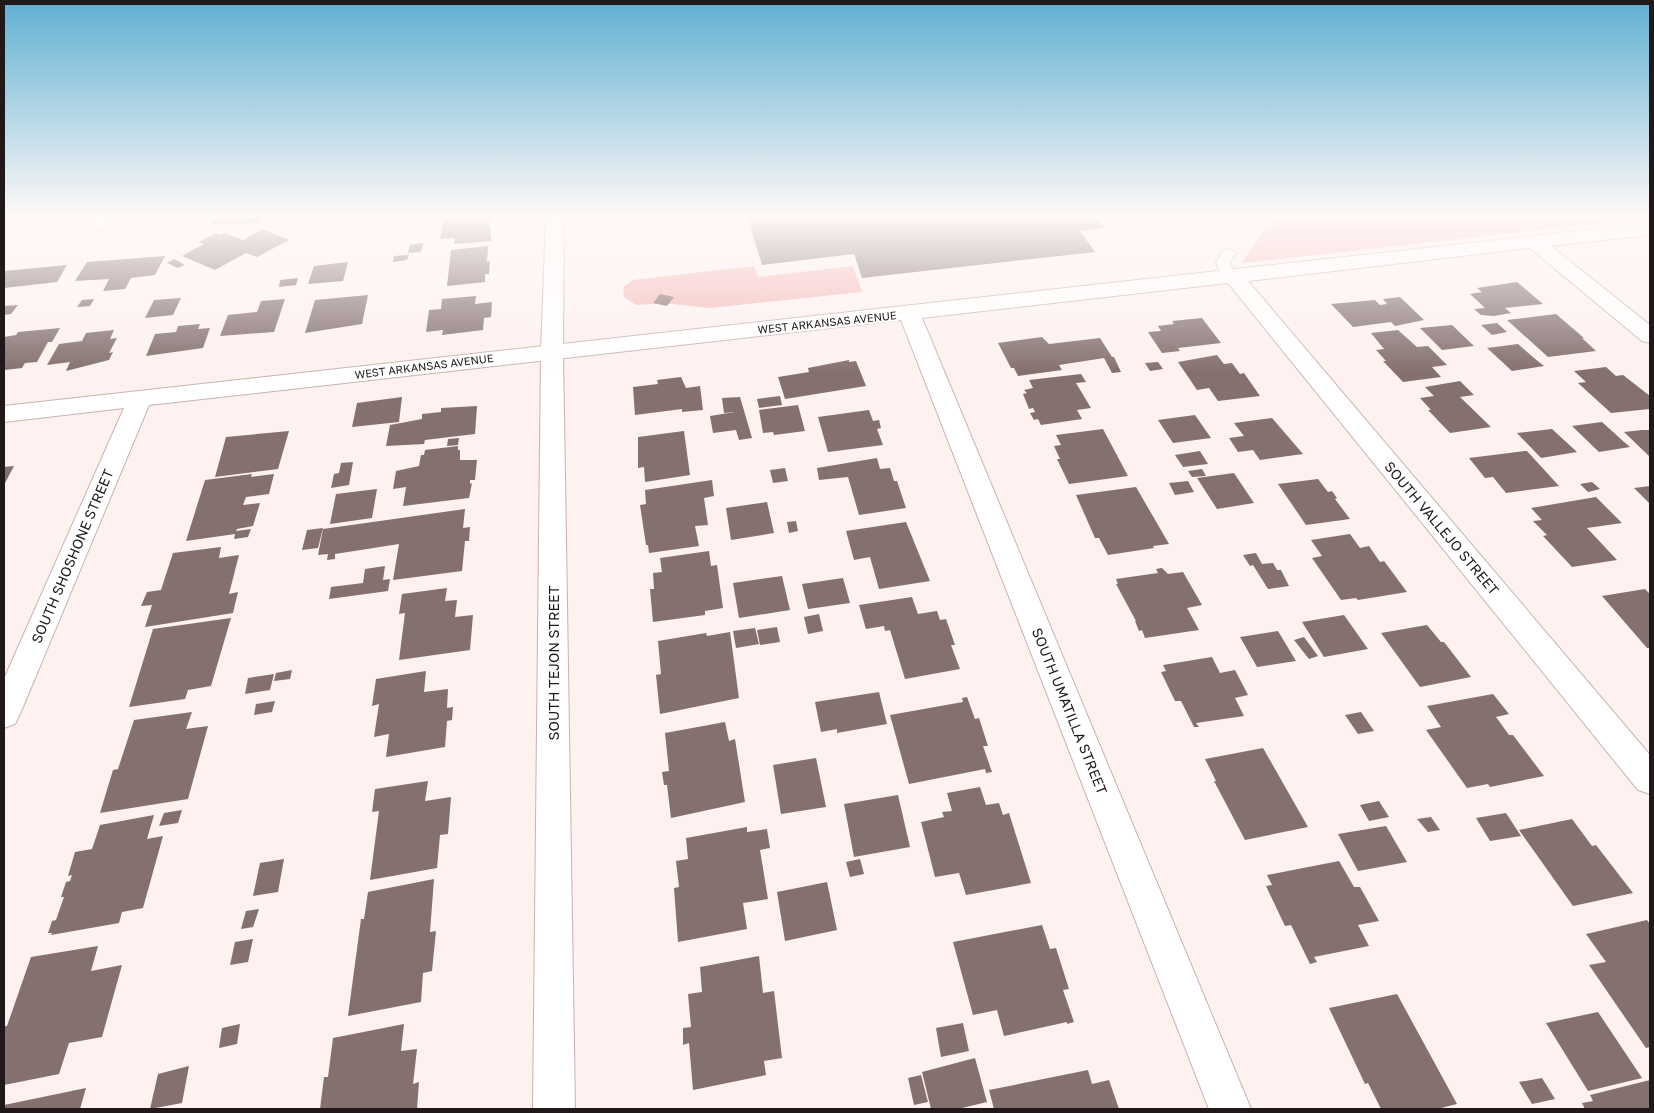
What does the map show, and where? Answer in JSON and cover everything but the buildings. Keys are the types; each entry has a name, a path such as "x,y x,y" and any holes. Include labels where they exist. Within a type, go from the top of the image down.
{"street":[{"name":"SOUTH TEJON STREET","path":"554,268 552,351 554,1109"},
{"name":"WEST ARKANSAS AVENUE","path":"4,414 552,351 910,313 1243,268"},
{"path":"1566,268 1650,336"},
{"name":"SOUTH VALLEJO STREET","path":"1231,269 1650,779"},
{"name":"SOUTH UMATILLA STREET","path":"910,313 1230,1109"},
{"name":"SOUTH SHOSHONE STREET","path":"4,714 140,399"}],"shaded area":[{"path":"737,268 755,268 758,277 836,268 854,268 862,292 710,308 663,303 636,305 624,297 623,287 633,280"}]}
